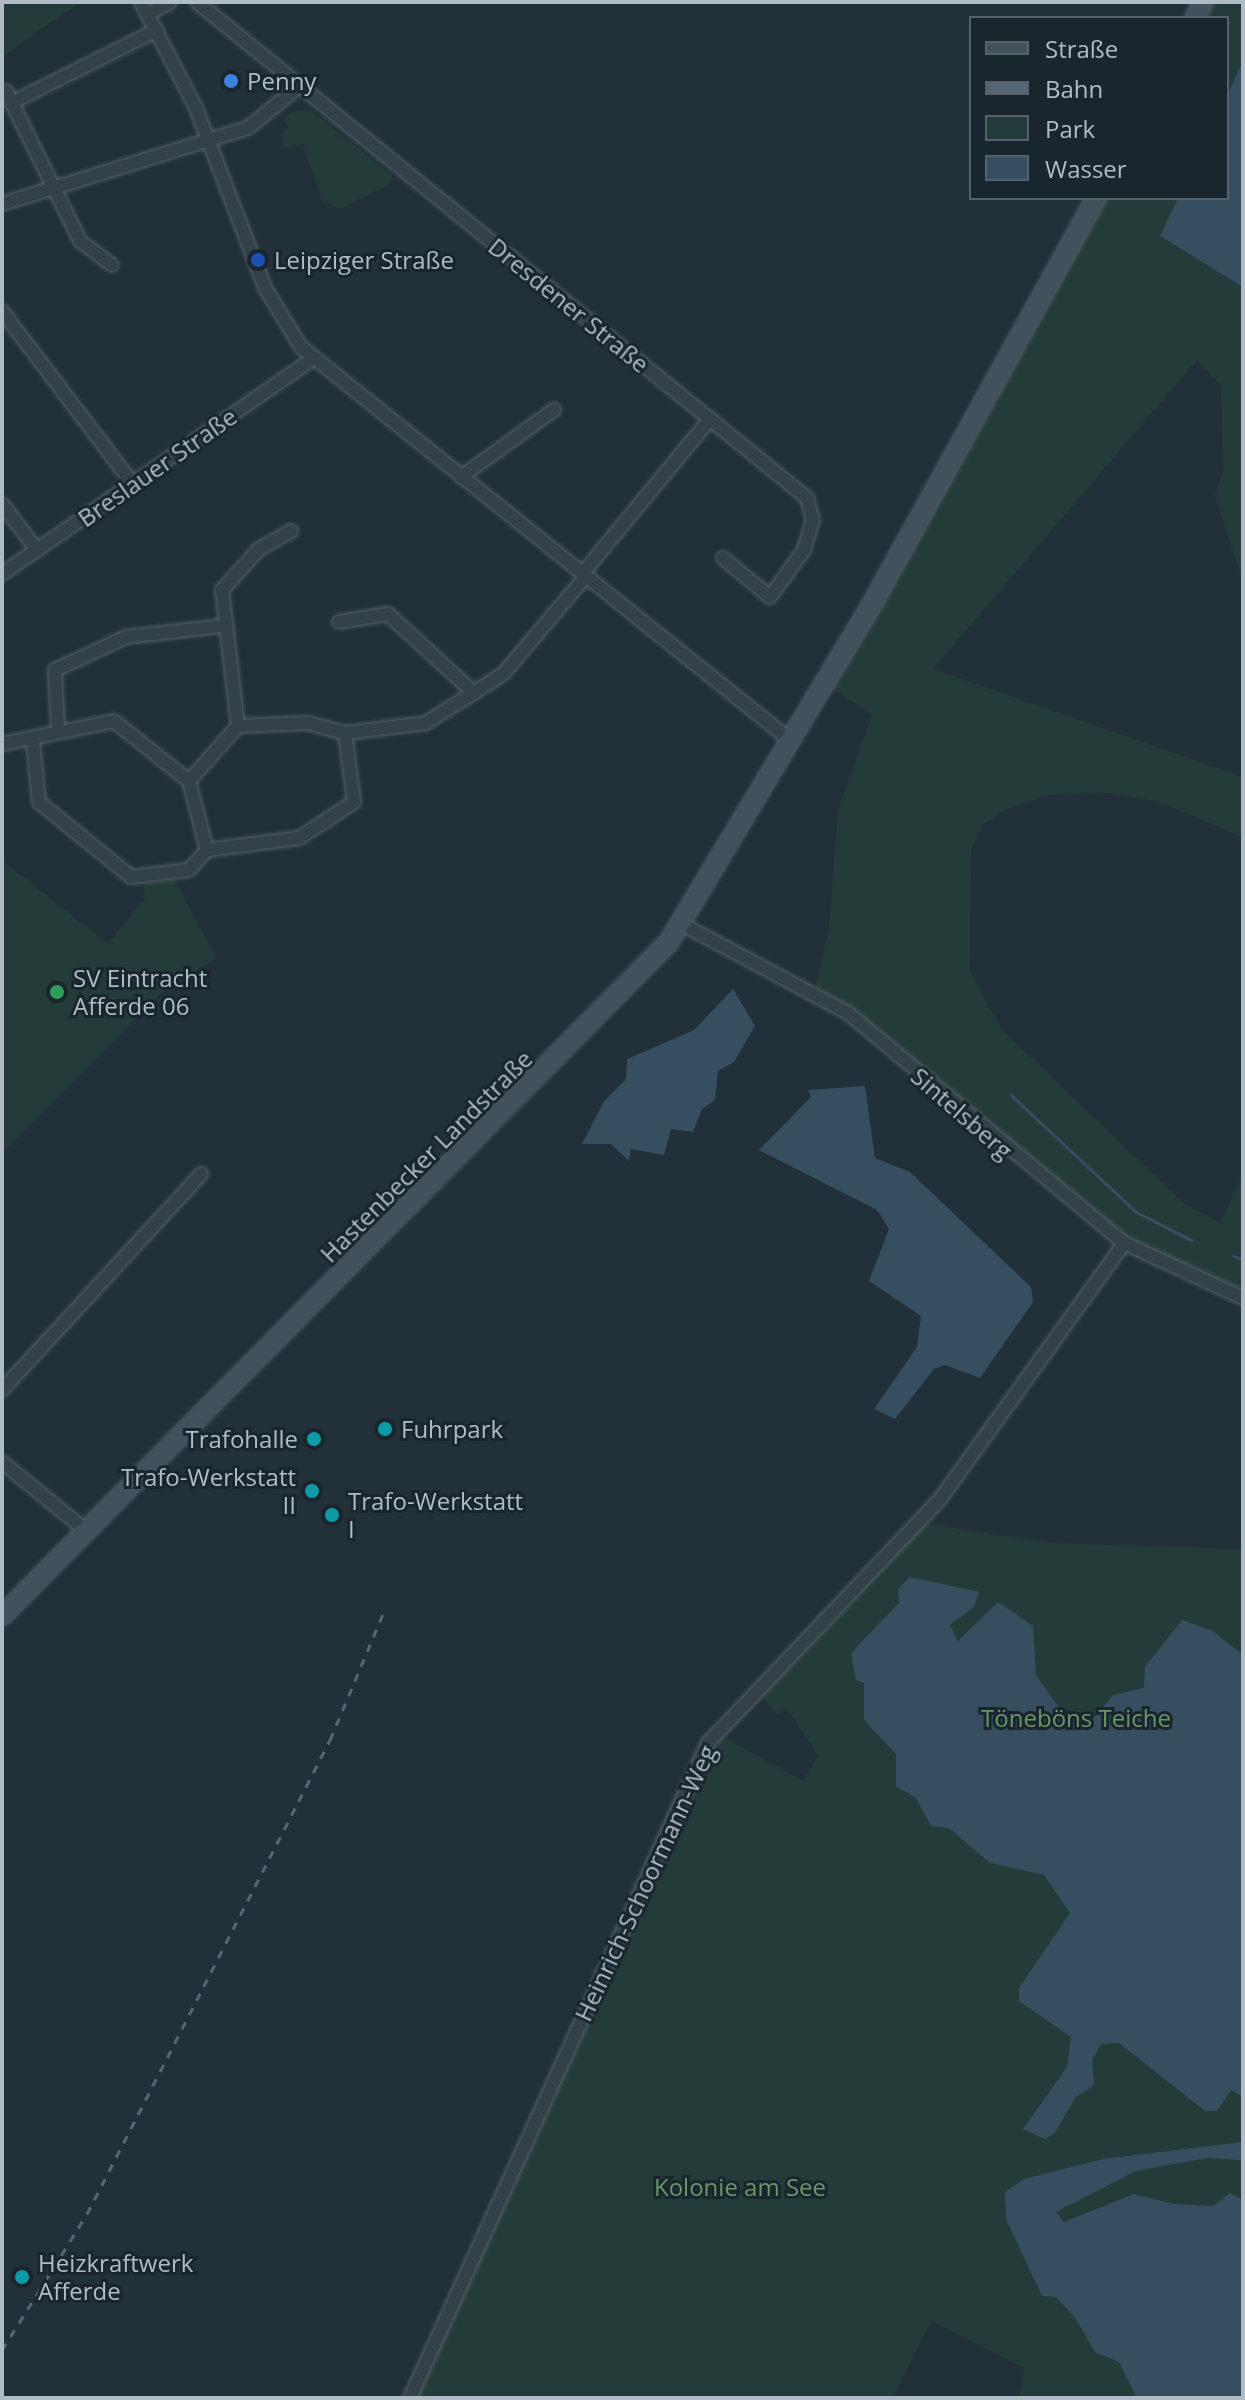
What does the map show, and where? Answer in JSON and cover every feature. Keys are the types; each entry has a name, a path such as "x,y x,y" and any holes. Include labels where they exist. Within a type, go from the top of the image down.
{"main road":[{"name":"Hastenbecker Landstraße","path":"2,1616 621,994 682,924 825,684 1095,200"}],"street":[{"path":"141,2 209,142 265,288 312,359 790,740"},
{"path":"148,14 170,2"},
{"name":"Dresdener Straße","path":"197,2 807,498 813,520 790,576 770,597 723,558"},
{"path":"11,103 157,30"},
{"path":"2,204 209,142 270,116 299,86"},
{"path":"6,91 80,241 112,265"},
{"path":"2,311 133,484"},
{"name":"Breslauer Straße","path":"2,574 312,359"},
{"path":"461,477 554,410"},
{"path":"189,781 238,726 308,723 345,733 426,723 474,693 527,651 710,419"},
{"path":"2,504 37,550"},
{"path":"238,726 223,626 222,590 259,549 291,531"},
{"path":"339,622 388,614 474,693"},
{"path":"58,728 55,670 126,637 223,626"},
{"path":"2,744 33,742 58,728 114,721 189,781 207,850"},
{"path":"33,742 39,802 131,877 189,870 207,850 299,838 354,802 345,733"},
{"name":"Sintelsberg","path":"682,924 848,1013 1124,1243 1243,1298"},
{"path":"2,1390 201,1174"},
{"name":"Heinrich-Schoormann-Weg","path":"410,2398 708,1743 941,1498 1124,1243"},
{"path":"2,1462 85,1530"}],"green space":[{"path":"2,2 80,2 2,57"},
{"path":"1203,2 1243,2 1243,61 1229,91 1229,16 1196,16"},
{"path":"293,111 311,111 392,175 391,183 340,209 323,202 303,144 283,148 281,134 289,127 283,120"},
{"path":"1095,200 1177,200 1160,236 1243,287 1243,583 1215,494 1223,472 1221,385 1197,360 933,669 1243,777 1243,837 1159,802 1110,793 1047,795 1005,810 984,824 971,849 970,972 1001,1028 1183,1203 1221,1223 1243,1171 1243,1292 1125,1237 815,990 829,927 838,811 872,714 825,684"},
{"name":"SV Eintracht Afferde 06","path":"2,860 108,944 145,898 144,883 174,880 217,958 164,990 2,1152"},
{"name":"Kolonie am See","path":"922,1523 1051,1543 1243,1549 1243,2398 1019,2398 1024,2368 931,2321 893,2398 413,2398 718,1734 803,1781 818,1756 786,1708 776,1714 759,1693"}],"water":[{"path":"1243,61 1243,287 1160,236 1177,200 1229,200 1229,91"},
{"path":"733,989 755,1026 734,1062 718,1071 715,1100 702,1109 693,1132 671,1129 664,1155 631,1149 629,1161 611,1144 582,1144 604,1101 626,1079 627,1059 694,1030"},
{"path":"865,1086 875,1158 910,1172 1031,1287 1033,1302 980,1378 945,1365 934,1369 895,1419 874,1409 917,1347 921,1316 869,1281 889,1229 877,1210 759,1150 811,1097 808,1090"},
{"name":"Töneböns Teiche","path":"910,1577 979,1592 974,1607 950,1625 958,1641 998,1602 1033,1626 1036,1675 1070,1723 1093,1719 1113,1695 1144,1688 1145,1667 1182,1620 1213,1631 1243,1655 1243,2097 1231,2090 1217,2111 1205,2111 1119,2043 1101,2044 1092,2060 1094,2085 1075,2098 1055,2133 1045,2139 1023,2129 1067,2067 1071,2037 1019,2001 1019,1988 1070,1913 1044,1875 990,1863 949,1828 931,1826 916,1798 896,1786 896,1754 864,1720 864,1683 856,1680 851,1653 899,1603 898,1589"},
{"path":"1243,2142 1243,2160 1207,2158 1136,2171 1056,2212 1064,2222 1134,2194 1174,2204 1213,2206 1230,2193 1243,2200 1243,2398 1137,2398 1119,2362 1095,2352 1076,2319 1056,2297 1042,2296 1006,2219 1005,2192 1024,2179 1103,2159"}],"waterway":[{"path":"1011,1095 1136,1212 1191,1240"},
{"path":"1234,1256 1243,1260"}],"railway":[{"path":"2,2350 87,2214 330,1740 386,1607"}],"place":[{"name":"Penny","path":"231,81"},
{"name":"Leipziger Straße","path":"258,260"},
{"name":"SV Eintracht Afferde 06","path":"57,992"},
{"name":"Fuhrpark","path":"385,1429"},
{"name":"Trafohalle","path":"314,1439"},
{"name":"Trafo-Werkstatt II","path":"312,1491"},
{"name":"Trafo-Werkstatt I","path":"332,1515"},
{"name":"Heizkraftwerk Afferde","path":"22,2277"}]}
